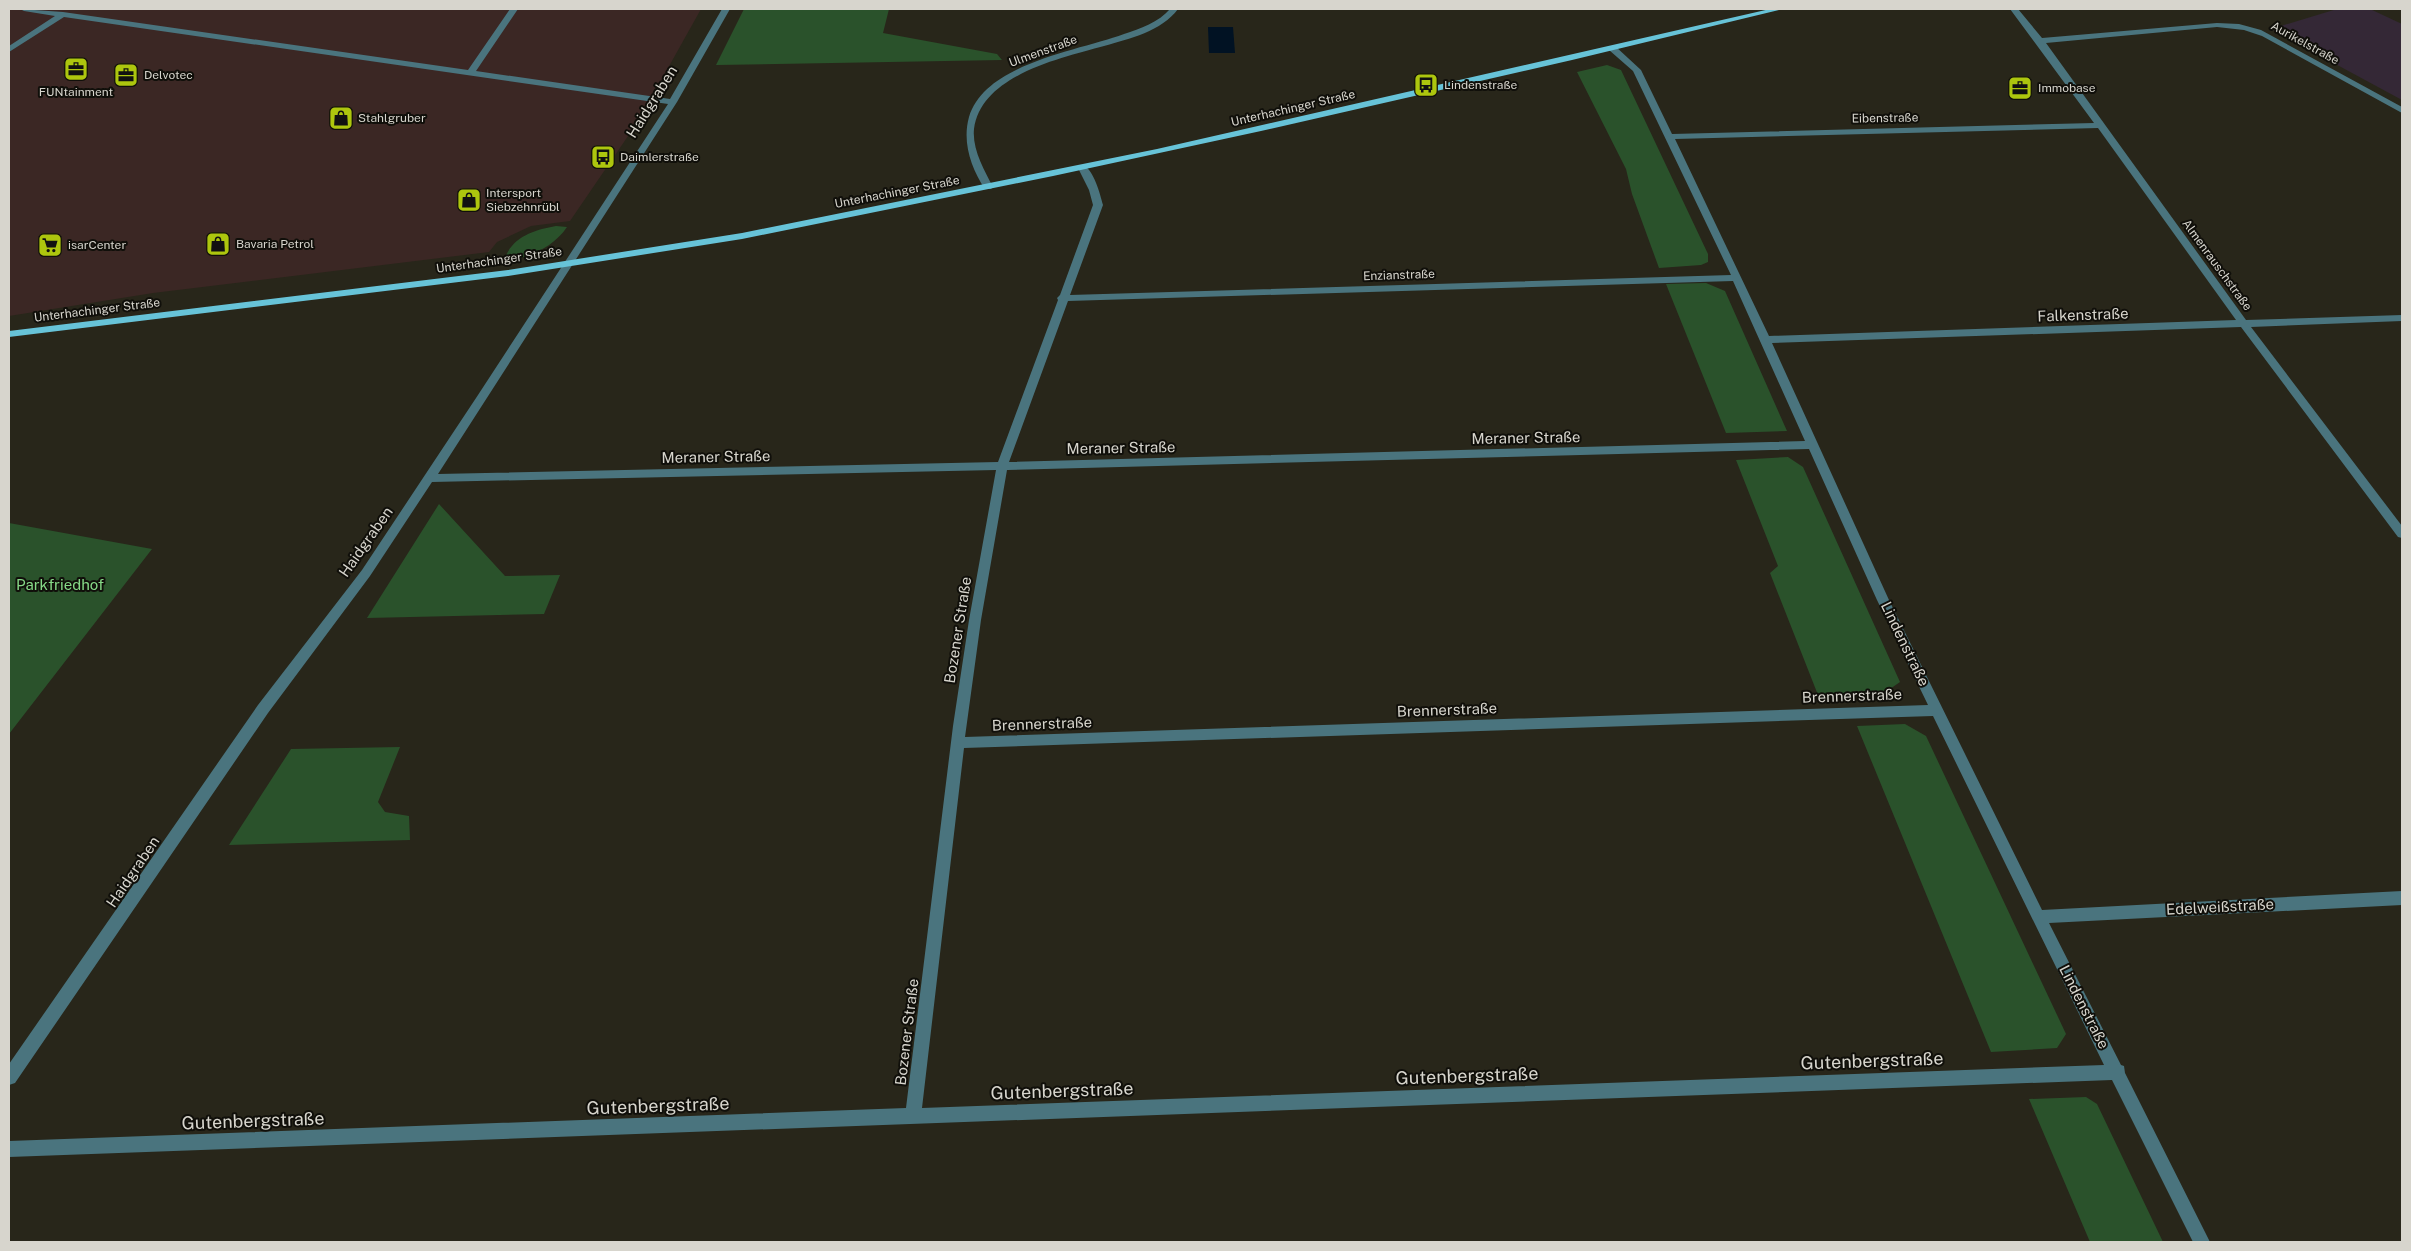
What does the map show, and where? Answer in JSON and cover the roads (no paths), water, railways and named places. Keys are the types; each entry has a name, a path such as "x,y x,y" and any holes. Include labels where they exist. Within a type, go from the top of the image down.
{"main road":[{"name":"Unterhachinger Straße","path":"9,334 567,264 750,234 1083,168 1337,112 1779,9"}],"street":[{"path":"24,9 673,102"},
{"path":"471,72 514,9"},
{"name":"Haidgraben","path":"9,1076 123,914 262,709 366,573 430,478 673,102 726,9"},
{"name":"Ulmenstraße","path":"988,187 974,154 970,130 975,109 994,87 1012,75 1049,61 1128,37 1153,25 1174,9"},
{"name":"Almenrauschstraße","path":"2014,9 2040,41 2244,324 2402,534"},
{"path":"9,50 63,14"},
{"name":"Aurikelstraße","path":"2040,41 2217,25 2239,25 2254,29 2402,110"},
{"name":"Lindenstraße","path":"1612,48 1637,70 1737,278 1883,600 2038,917 2118,1072 2202,1242"},
{"name":"Eibenstraße","path":"1669,137 2101,125"},
{"name":"Bozener Straße","path":"912,1116 975,620 1002,466 1062,298 1098,205 1094,190 1083,168"},
{"name":"Enzianstraße","path":"1062,298 1737,278"},
{"name":"Falkenstraße","path":"1765,340 2402,318"},
{"name":"Meraner Straße","path":"430,478 1002,466 1813,445"},
{"name":"Brennerstraße","path":"958,743 1937,710"},
{"name":"Edelweißstraße","path":"2038,917 2402,898"},
{"name":"Gutenbergstraße","path":"9,1149 2118,1072"}],"water":[{"path":"1208,27 1233,27 1235,53 1209,53"}],"place":[{"name":"FUNtainment","path":"76,69"},
{"name":"Delvotec","path":"126,75"},
{"name":"Lindenstraße","path":"1426,85"},
{"name":"Immobase","path":"2020,88"},
{"name":"Stahlgruber","path":"341,118"},
{"name":"Daimlerstraße","path":"603,157"},
{"name":"Intersport Siebzehnrübl","path":"469,200"},
{"name":"Bavaria Petrol","path":"218,244"},
{"name":"isarCenter","path":"50,245"}],"park label":[{"name":"Parkfriedhof","path":"60,585"}]}
